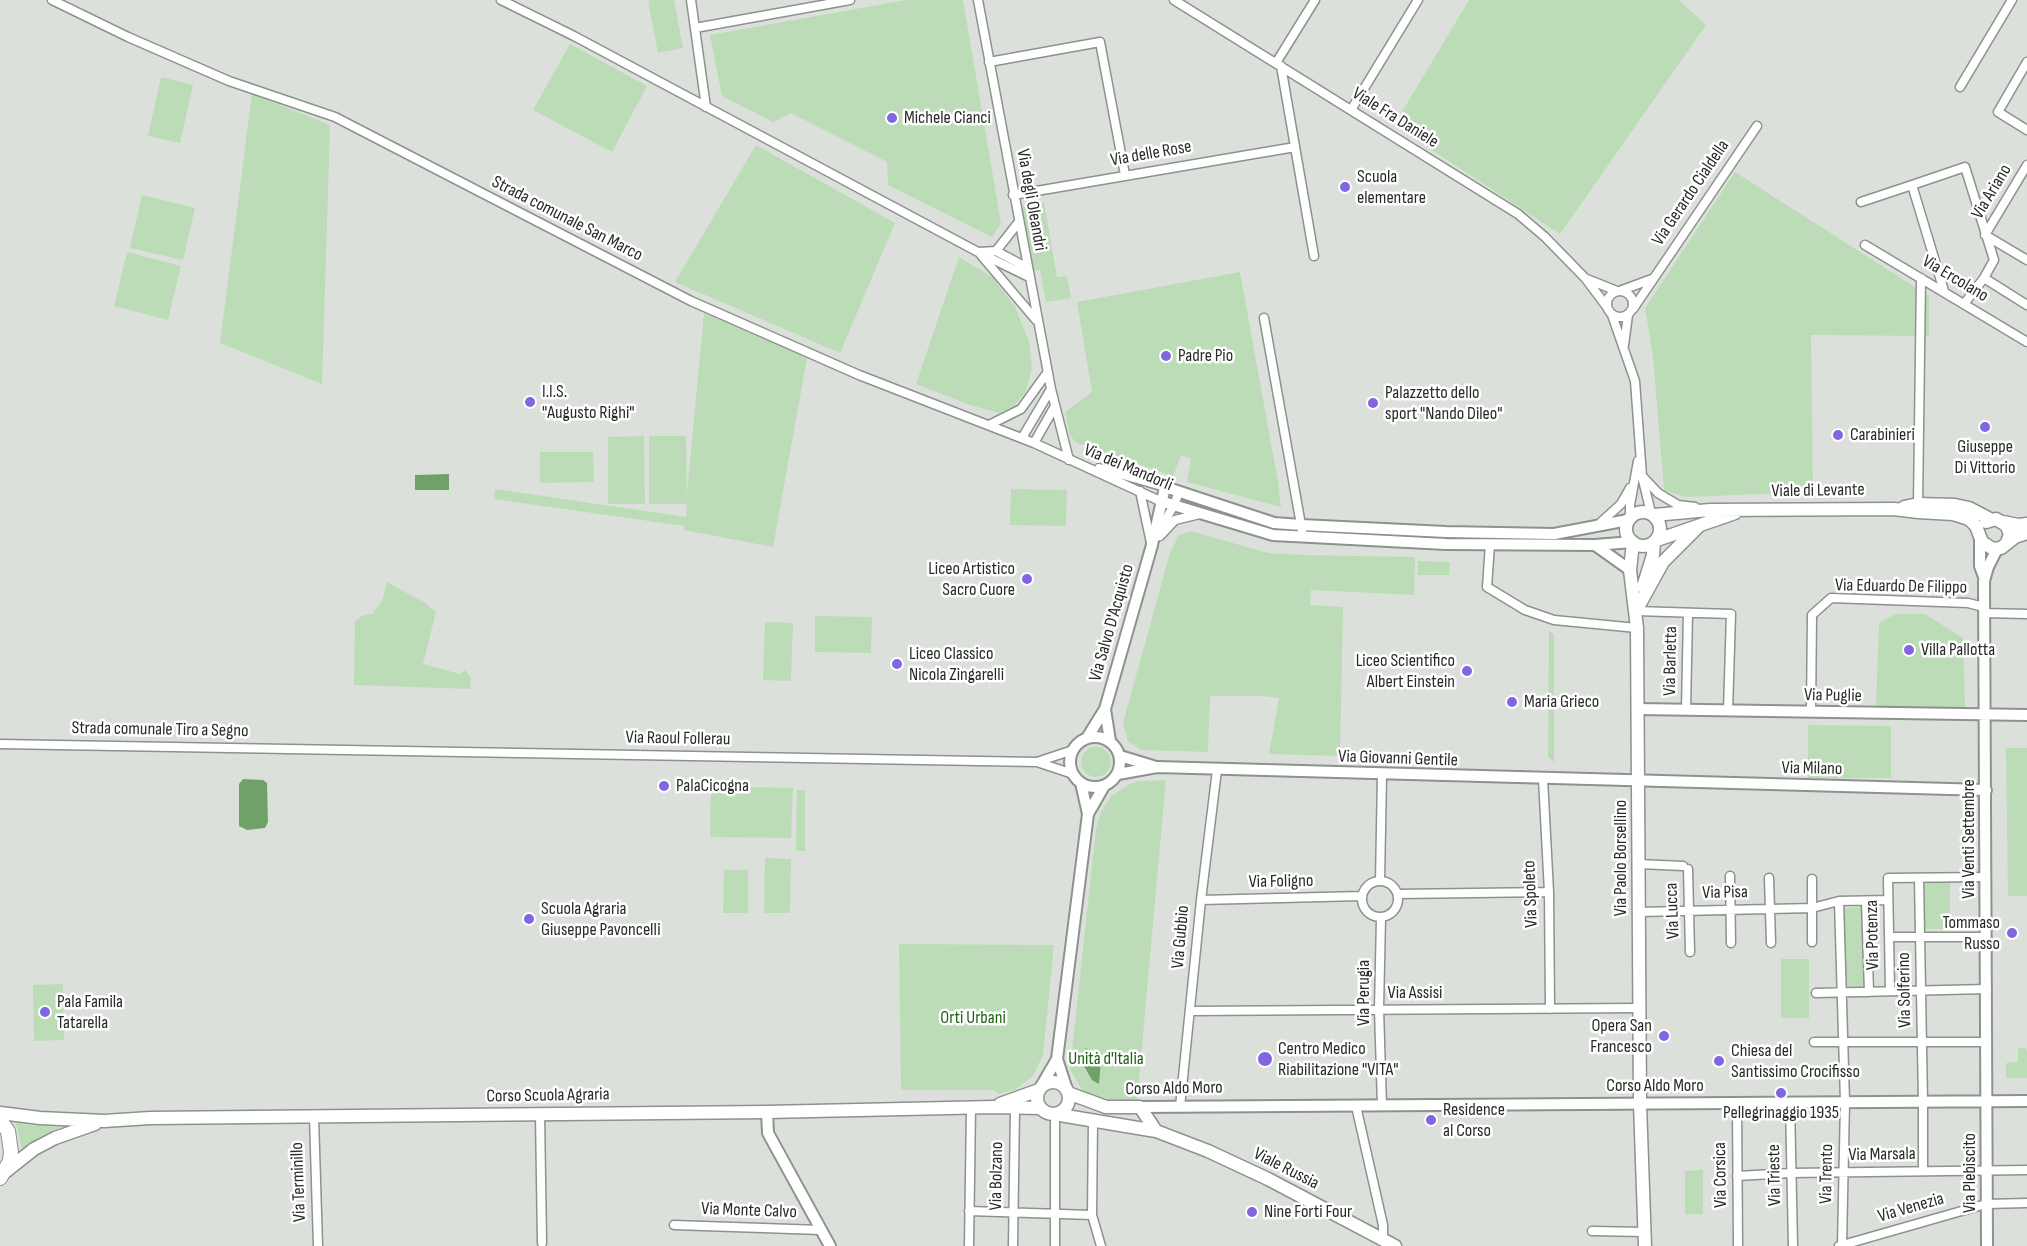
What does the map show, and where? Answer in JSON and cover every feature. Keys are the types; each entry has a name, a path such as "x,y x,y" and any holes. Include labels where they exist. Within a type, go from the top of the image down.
{"main road":[{"name":"Viale di Levante","path":"1894,509 1918,504 1955,505 1969,508 1997,521 2018,525 2027,524"},
{"name":"Viale di Levante","path":"1653,514 1710,510 1894,509 1953,514 1969,519 1976,526 1980,537"},
{"name":"Viale di Levante","path":"1656,541 1742,510"},
{"path":"1636,611 1656,541 1660,535 1660,524 1653,514 1638,512 1629,519 1626,529 1632,542 1642,546 1656,541"},
{"path":"2002,546 2010,534 1997,521 1981,528 1980,537 1984,545 2002,546 2027,533"},
{"path":"1636,611 1663,562 1699,526"},
{"name":"Via Paolo Borsellino","path":"1632,542 1630,570 1637,628 1640,1104 1645,1246"},
{"path":"1046,1083 1062,1085 1068,1093 1066,1107 1054,1118 1040,1108 1037,1099 1039,1090 1046,1083"},
{"name":"Corso Scuola Agraria","path":"994,1107 1039,1090"},
{"name":"Corso Aldo Moro","path":"1068,1093 1106,1107 1140,1107"},
{"path":"1140,1107 1156,1131"},
{"name":"Corso Scuola Agraria","path":"104,1121 150,1118 1040,1108"},
{"path":"0,1113 40,1118 104,1121"},
{"name":"Viale Russia","path":"1054,1118 1093,1120 1156,1131 1208,1151 1268,1179 1395,1246"},
{"path":"0,1120 8,1131 11,1141 10,1161 2,1175"},
{"path":"2,1175 34,1149 55,1138 104,1121"}],"street":[{"name":"Strada comunale San Marco","path":"52,0 128,37 229,81 335,117 691,301 859,375 1022,438 1069,460"},
{"path":"501,0 574,36 1029,277"},
{"path":"691,0 706,107"},
{"path":"695,28 850,0"},
{"name":"Via degli Oleandri","path":"978,0 1026,267 1047,373 1069,460"},
{"path":"1314,256 1285,84 1279,65 1315,0"},
{"path":"1351,110 1418,0"},
{"path":"1960,87 2012,0"},
{"name":"Viale Fra Daniele","path":"1179,1 1518,214 1587,279 1609,311 1624,345 1635,381 1642,476 1653,514"},
{"path":"989,62 1100,42 1125,175"},
{"path":"2027,62 1998,112 2027,130"},
{"path":"1285,84 1290,71"},
{"path":"1285,84 1302,79"},
{"name":"Via Gerardo Cialdella","path":"1630,312 1757,126"},
{"name":"Via delle Rose","path":"1013,195 1295,147"},
{"name":"Via Ariano","path":"1985,236 2027,165"},
{"path":"1861,202 1965,167 1994,260 1984,278 1964,304"},
{"path":"1912,185 1944,291"},
{"path":"996,251 1018,224"},
{"path":"1985,236 2027,260"},
{"name":"Via Ercolano","path":"1865,245 2027,342"},
{"path":"978,252 996,251 1026,267"},
{"path":"978,252 1037,321"},
{"path":"1918,504 1921,278"},
{"path":"1984,278 2027,305"},
{"name":"Viale Fra Daniele","path":"1587,279 1619,290"},
{"path":"1619,290 1632,297 1630,312 1620,317 1609,311 1610,295 1619,290 1652,279"},
{"name":"Viale Fra Daniele","path":"1624,345 1630,312"},
{"path":"1264,318 1302,531"},
{"path":"989,425 1021,409 1047,373"},
{"path":"1022,438 1051,389"},
{"path":"1034,443 1055,406"},
{"name":"Viale Fra Daniele","path":"1629,519 1640,452"},
{"name":"Via dei Mandorli","path":"1069,460 1165,487 1302,531 1490,544 1595,545 1632,542"},
{"name":"Via dei Mandorli","path":"1069,460 1160,501 1273,535 1302,531 1545,534 1629,519"},
{"path":"1642,476 1659,493 1678,505 1710,510"},
{"path":"1599,524 1621,504 1634,482"},
{"name":"Via Salvo D'Acquisto","path":"1087,738 1104,709 1152,545 1160,501 1165,487"},
{"path":"1140,491 1152,545"},
{"name":"Via Salvo D'Acquisto","path":"1152,545 1179,492"},
{"path":"1152,545 1175,520 1200,514"},
{"name":"Via Venti Settembre","path":"1980,537 1980,566 1984,578 1987,1101"},
{"path":"1490,544 1487,587 1525,610 1554,620 1637,628"},
{"path":"1595,545 1630,570"},
{"name":"Via Venti Settembre","path":"1984,578 2002,546"},
{"name":"Via Eduardo De Filippo","path":"1811,712 1812,615 1832,598 1968,603 1984,610 2027,614"},
{"path":"1636,611 1731,614 1728,711"},
{"name":"Via Barletta","path":"1686,710 1688,613"},
{"name":"Via Salvo D'Acquisto","path":"1104,709 1110,741"},
{"name":"Via Puglie","path":"1638,709 2027,715"},
{"path":"1088,814 1104,786 1118,774 1120,756 1110,741 1099,737 1087,738 1073,750 1070,762 1073,774 1081,783 1092,787 1104,786"},
{"name":"Strada comunale Tiro a Segno","path":"0,744 320,749"},
{"name":"Via Raoul Follerau","path":"320,749 1037,762 1073,774"},
{"name":"Via Raoul Follerau","path":"1037,762 1073,750"},
{"name":"Via Giovanni Gentile","path":"1120,756 1157,767"},
{"name":"Via Giovanni Gentile","path":"1118,774 1157,767 1638,782"},
{"name":"Via Gubbio","path":"1180,1107 1216,770"},
{"path":"1380,881 1382,775"},
{"name":"Via Spoleto","path":"1543,779 1549,892 1550,1009"},
{"name":"Via Milano","path":"1638,782 1986,790"},
{"path":"1068,1093 1058,1059 1088,814 1081,783"},
{"name":"Via Lucca","path":"1639,864 1686,867 1690,951"},
{"path":"1730,876 1731,943"},
{"path":"1919,878 1986,877"},
{"path":"1770,878 1771,943"},
{"name":"Via Potenza","path":"1890,992 1888,878 1919,878"},
{"name":"Via Solferino","path":"1919,878 1923,1171"},
{"path":"1812,879 1812,942"},
{"path":"1380,881 1391,884 1398,894 1398,905 1387,916 1376,917 1367,912 1364,907 1362,896 1368,886 1380,881"},
{"path":"1398,894 1549,892"},
{"name":"Via Foligno","path":"1201,900 1362,896"},
{"name":"Via Pisa","path":"1639,912 1812,908 1839,901 1888,900"},
{"name":"Via Trento","path":"1839,901 1845,1102 1841,1246"},
{"path":"1866,901 1869,992"},
{"name":"Via Perugia","path":"1381,918 1379,1009 1382,1106"},
{"path":"1889,938 1986,937"},
{"path":"1816,993 1987,989"},
{"name":"Via Assisi","path":"1190,1011 1639,1008"},
{"path":"1814,1042 1987,1042"},
{"path":"1039,1090 1058,1059"},
{"name":"Via Plebiscito","path":"1986,1246 1987,1101"},
{"name":"Corso Aldo Moro","path":"1140,1107 2027,1101"},
{"name":"Via Corsica","path":"1737,1103 1738,1246"},
{"name":"Via Trieste","path":"1790,1103 1793,1246"},
{"path":"1356,1106 1383,1225 1383,1240"},
{"name":"Via Bolzano","path":"1013,1246 1015,1107"},
{"path":"969,1246 971,1108"},
{"path":"767,1112 768,1132 830,1246"},
{"path":"540,1114 542,1243"},
{"name":"Via Terminillo","path":"314,1117 318,1246"},
{"path":"1054,1118 1055,1246"},
{"path":"1093,1120 1092,1215 1101,1246"},
{"name":"Via Marsala","path":"1737,1176 1791,1173 2027,1170"},
{"name":"Via Venezia","path":"1841,1246 1986,1204 2027,1203"},
{"path":"969,1211 1092,1215"},
{"name":"Via Monte Calvo","path":"674,1225 821,1230"},
{"path":"1592,1231 1644,1232"}],"green space":[{"path":"674,0 683,48 658,53 648,1"},
{"name":"Michele Cianci","path":"906,0 963,0 1001,223 992,237 888,185 887,162 791,113 773,122 722,96 710,35"},
{"path":"1469,0 1679,0 1706,25 1560,234 1394,125"},
{"path":"570,44 647,86 612,152 533,110"},
{"path":"161,77 193,85 180,143 148,136"},
{"path":"252,94 330,125 322,384 220,343"},
{"path":"756,145 895,223 840,353 675,282"},
{"path":"1735,172 1929,296 1929,336 1811,335 1813,492 1686,497 1664,490 1653,357 1645,308"},
{"path":"142,195 195,208 183,260 130,248"},
{"path":"1044,202 1057,277 1067,276 1071,298 1046,302 1040,270 1033,271 1022,206"},
{"path":"127,252 181,266 168,320 114,306"},
{"path":"959,257 992,277 1015,307 1029,341 1032,369 1026,391 1014,406 999,413 970,405 916,384"},
{"path":"1240,272 1281,507 1187,482 1191,458 1181,456 1173,476 1077,443 1070,436 1065,412 1092,392 1077,302"},
{"path":"704,313 807,358 773,547 684,530 684,526 494,499 495,489 686,517 687,504 649,504 649,436 686,436 687,494"},
{"path":"644,436 645,504 608,504 608,437"},
{"path":"540,452 593,452 594,482 540,483"},
{"path":"1011,489 1067,490 1066,526 1010,525"},
{"path":"1191,531 1268,553 1415,557 1414,595 1311,590 1310,605 1343,607 1340,756 1269,754 1279,698 1263,696 1210,696 1208,752 1141,750 1128,741 1123,723 1170,553 1179,535"},
{"path":"1418,561 1450,562 1449,575 1418,575"},
{"path":"387,582 425,603 436,612 423,664 460,674 465,670 471,677 470,689 354,685 355,621 362,616 372,614 382,601"},
{"path":"1896,614 1925,614 1963,638 1965,708 1876,706 1879,623"},
{"path":"815,616 872,617 871,653 815,652"},
{"path":"765,622 793,623 791,681 763,680"},
{"path":"1549,631 1554,634 1554,762 1548,757"},
{"path":"1808,725 1891,726 1891,778 1808,778"},
{"path":"1096,747 1107,751 1111,762 1107,773 1096,777 1085,773 1081,762 1085,751"},
{"path":"2006,748 2027,748 2027,896 2008,896"},
{"name":"Unità d'Italia","path":"1166,780 1137,1101 1118,1102 1100,1099 1082,1090 1070,1069 1096,829 1100,814 1111,796 1138,781"},
{"path":"711,786 793,788 791,838 710,837"},
{"path":"797,790 805,790 805,851 796,851"},
{"path":"765,858 791,859 790,913 764,913"},
{"path":"724,870 748,870 748,913 723,913"},
{"path":"1923,880 1950,880 1950,929 1924,929"},
{"path":"1862,907 1865,986 1845,987 1842,908"},
{"name":"Orti Urbani","path":"899,944 1054,945 1043,1055 1033,1076 1016,1089 999,1094 993,1090 901,1090"},
{"path":"1781,959 1809,959 1809,1018 1781,1018"},
{"path":"63,984 64,1040 34,1041 33,985"},
{"path":"2018,1048 2025,1048 2027,1051 2027,1078 2006,1078 2006,1063 2018,1062"},
{"path":"16,1123 61,1127 43,1135 22,1149"},
{"path":"1703,1170 1703,1214 1685,1214 1685,1171"}],"shaded area":[{"path":"449,474 449,490 415,490 415,475"},
{"path":"243,779 263,780 267,783 268,822 265,828 247,830 239,826 239,784"},
{"path":"1086,1048 1101,1060 1099,1084 1092,1080 1084,1066 1083,1058"}],"place":[{"name":"Michele Cianci","path":"892,118"},
{"name":"Scuola elementare","path":"1345,187"},
{"name":"Padre Pio","path":"1166,356"},
{"name":"I.I.S. \"Augusto Righi\"","path":"530,402"},
{"name":"Palazzetto dello sport \"Nando Dileo\"","path":"1373,403"},
{"name":"Giuseppe Di Vittorio","path":"1985,427"},
{"name":"Carabinieri","path":"1838,435"},
{"name":"Liceo Artistico Sacro Cuore","path":"1027,579"},
{"name":"Villa Pallotta","path":"1909,650"},
{"name":"Liceo Classico Nicola Zingarelli","path":"897,664"},
{"name":"Liceo Scientifico Albert Einstein","path":"1467,671"},
{"name":"Maria Grieco","path":"1512,702"},
{"name":"PalaCicogna","path":"664,786"},
{"name":"Scuola Agraria Giuseppe Pavoncelli","path":"529,919"},
{"name":"Tommaso Russo","path":"2012,933"},
{"name":"Pala Famila Tatarella","path":"45,1012"},
{"name":"Opera San Francesco","path":"1664,1036"},
{"name":"Centro Medico Riabilitazione \"VITA\"","path":"1265,1059"},
{"name":"Chiesa del Santissimo Crocifisso","path":"1719,1061"},
{"name":"Pellegrinaggio 1935","path":"1781,1093"},
{"name":"Residence al Corso","path":"1431,1120"},
{"name":"Nine Forti Four","path":"1252,1212"}]}
